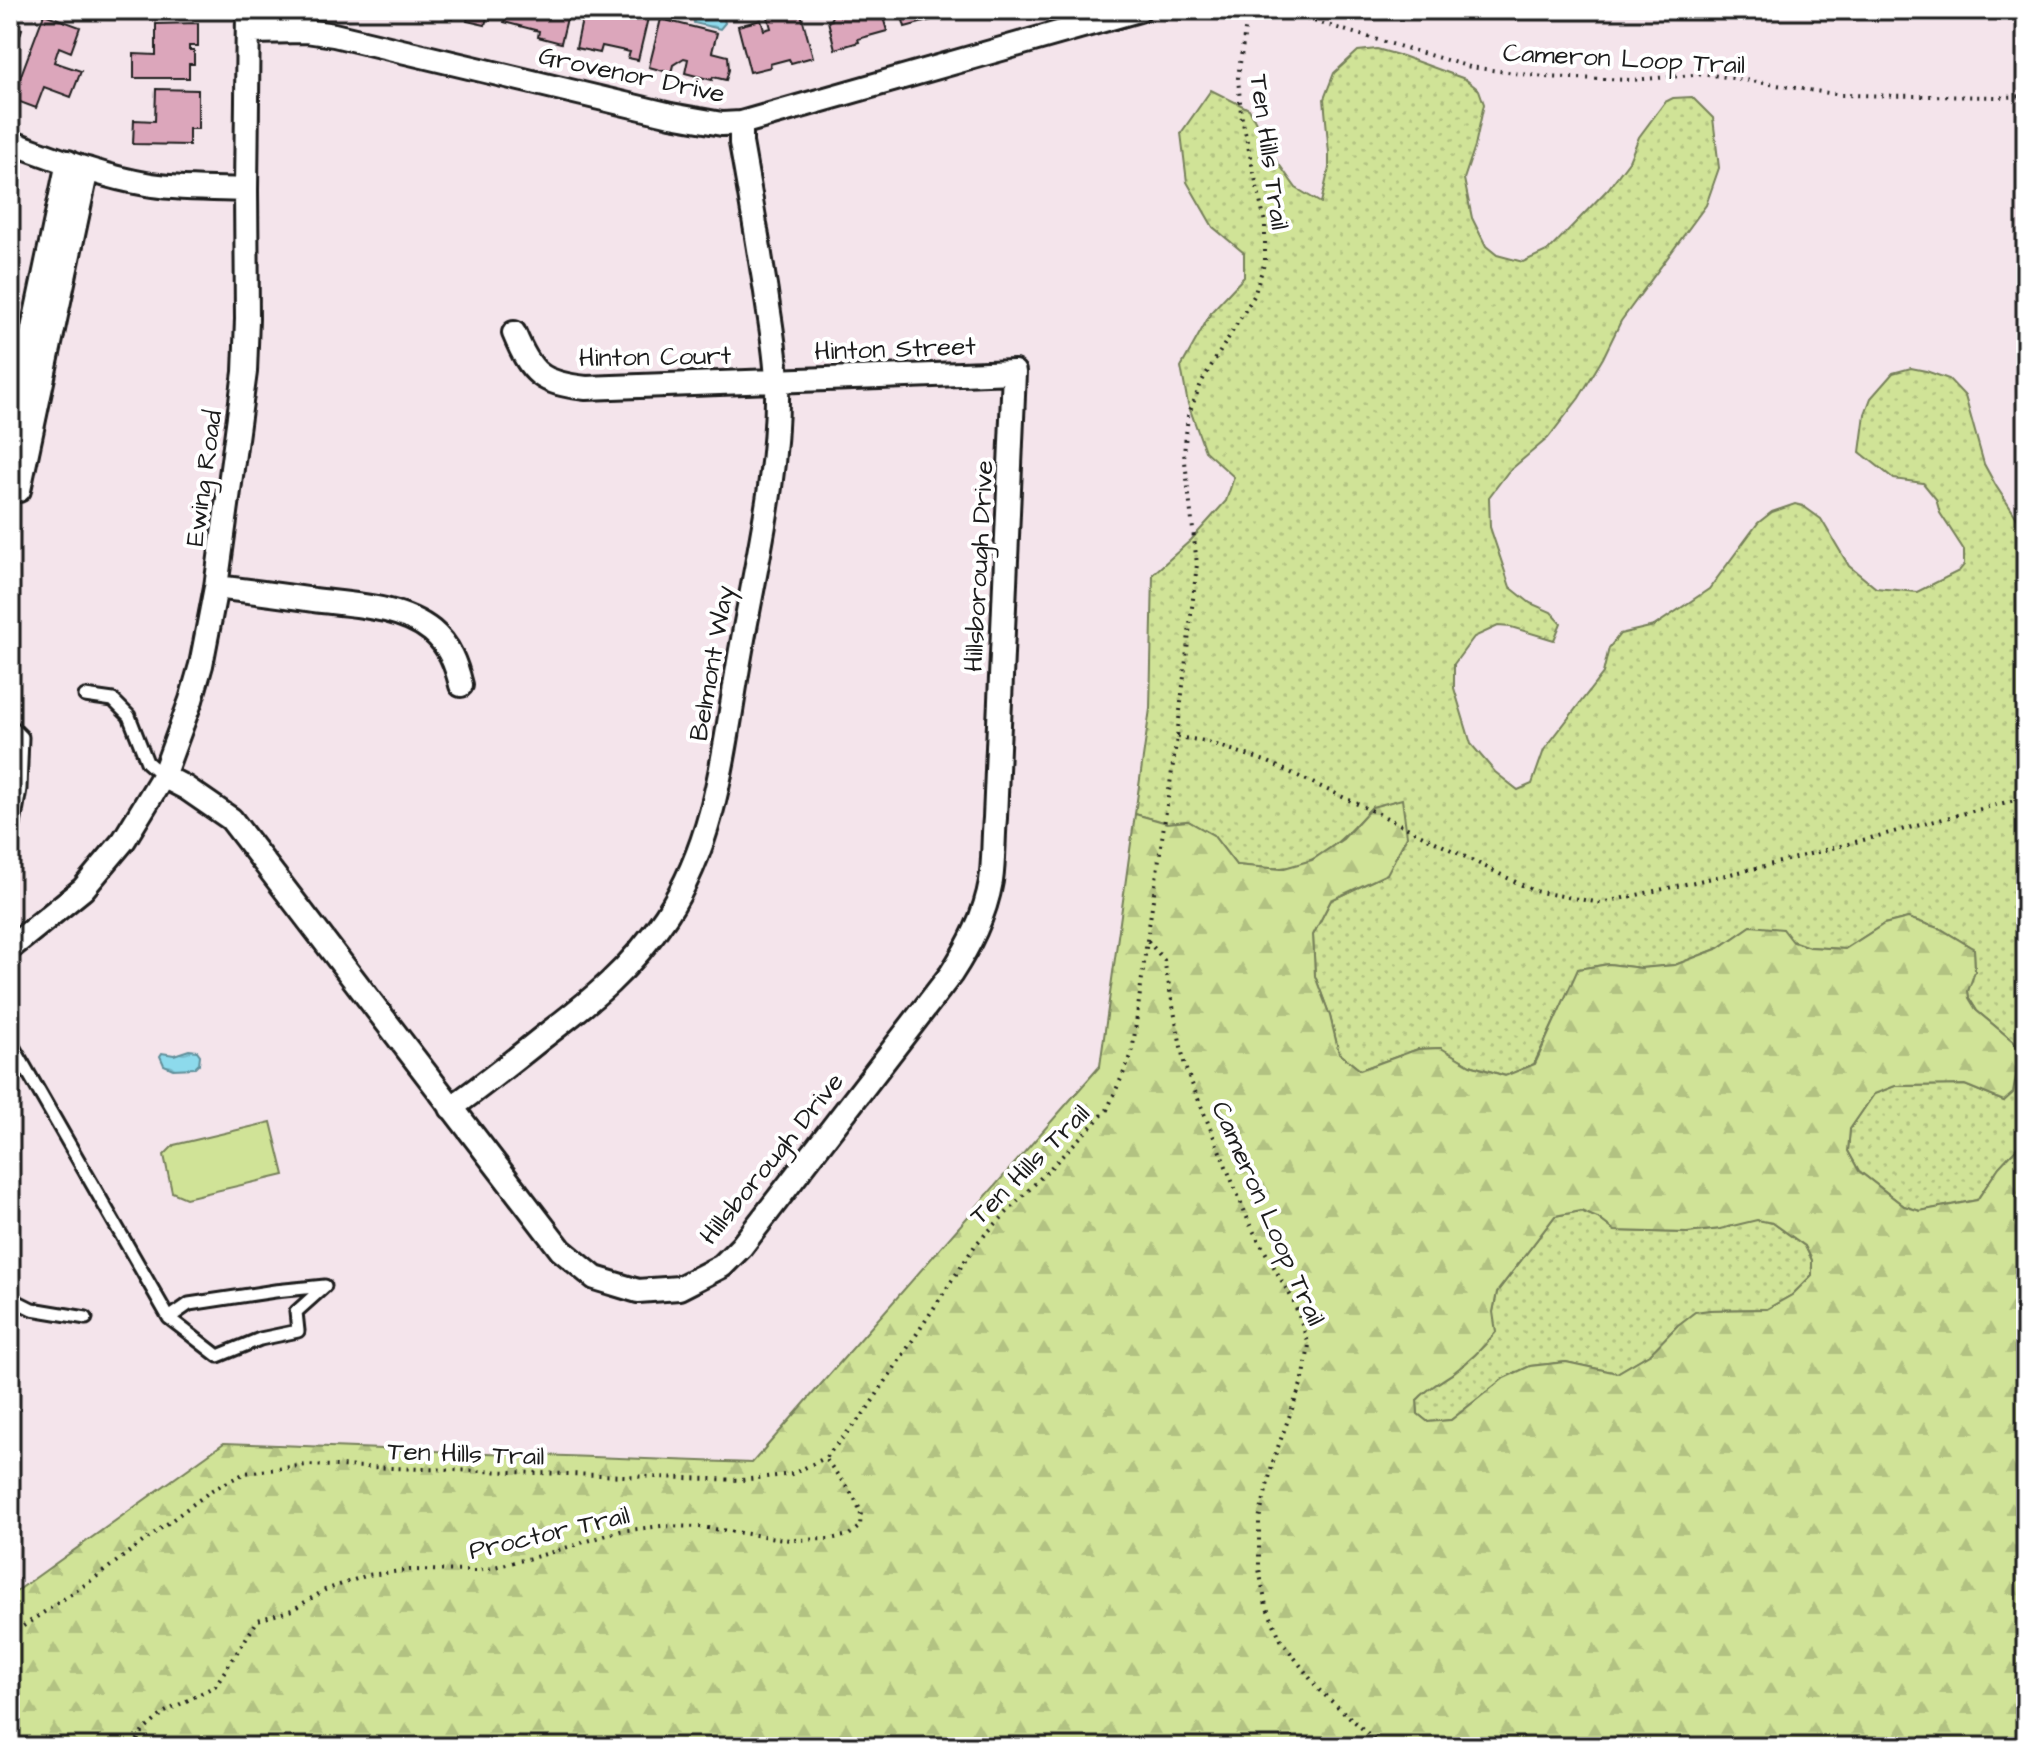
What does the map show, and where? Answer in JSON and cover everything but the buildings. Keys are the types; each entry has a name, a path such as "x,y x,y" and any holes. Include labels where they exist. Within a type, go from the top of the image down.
{"street":[{"name":"Grovenor Drive","path":"248,21 334,35 671,115 722,124 741,123 1139,10"},
{"name":"Ewing Road","path":"10,948 83,889 124,840 163,776 194,689 216,587 245,372 248,21"},
{"name":"Belmont Way","path":"451,1108 578,1011 627,967 667,915 696,861 707,831 715,803 759,550 773,457 777,380 741,143 741,123"},
{"path":"10,142 115,178 168,187 246,190"},
{"path":"10,439 77,166"},
{"path":"19,490 77,166"},
{"name":"Hinton Court","path":"514,333 524,357 536,372 551,382 567,386 616,388 777,380"},
{"name":"Hinton Street","path":"777,380 1014,372"},
{"name":"Hillsborough Drive","path":"163,776 231,819 561,1250 595,1278 638,1291 679,1288 722,1266 741,1247 951,974 978,926 991,880 1014,372"},
{"path":"216,587 381,610 419,622 435,633 448,649 457,666 461,685"}],"lane":[{"path":"85,696 113,700 129,716 147,762 163,776"},
{"path":"10,725 22,737 20,789 10,848"},
{"path":"10,1041 169,1318 218,1356 260,1339 298,1331 296,1312 325,1286 189,1304 169,1318"},
{"path":"10,1298 32,1309 86,1318"}],"path":[{"name":"Ten Hills Trail","path":"10,1635 92,1580 212,1490 245,1473 307,1465 742,1480 792,1474 825,1458 866,1411 976,1244 1107,1110 1132,1054 1177,737 1197,564 1184,453 1188,416 1202,381 1254,296 1265,261 1265,223 1241,114 1238,77 1248,10"},
{"name":"Cameron Loop Trail","path":"1276,10 1470,67 1544,77 1632,80 1706,74 1841,95 2026,96"},
{"path":"1177,737 1205,741 1268,762 1534,891 1601,903 1757,868 2026,797"},
{"name":"Cameron Loop Trail","path":"1147,940 1164,960 1185,1067 1251,1227 1294,1302 1309,1345 1304,1376 1274,1458 1259,1519 1259,1569 1266,1606 1281,1640 1319,1690 1383,1747"},
{"name":"Proctor Trail","path":"133,1747 143,1731 165,1712 215,1686 258,1620 292,1610 325,1590 368,1575 410,1570 478,1571 620,1531 662,1526 700,1527 790,1540 849,1535 860,1526 861,1512 854,1497 825,1458"}],"green space":[{"path":"1377,49 1465,79 1479,90 1484,104 1464,179 1472,218 1486,246 1497,255 1523,262 1549,250 1608,189 1629,161 1639,137 1665,102 1673,98 1692,97 1713,118 1719,168 1706,205 1621,321 1579,398 1548,438 1508,472 1489,497 1490,527 1510,587 1530,603 1551,612 1561,623 1554,640 1498,626 1474,637 1454,664 1454,688 1471,744 1495,772 1518,790 1532,784 1544,750 1603,673 1609,648 1620,634 1654,626 1709,589 1758,523 1772,512 1795,504 1821,519 1849,566 1876,588 1917,592 1959,571 1964,565 1964,550 1940,513 1936,499 1923,483 1894,479 1860,452 1865,414 1871,398 1893,373 1911,368 1926,371 1949,379 1965,396 1984,464 2017,518 2026,527 2026,1138 1999,1167 1977,1200 1920,1211 1904,1206 1859,1171 1848,1151 1850,1129 1874,1094 1895,1086 1965,1085 2004,1101 2014,1042 1977,1011 1969,998 1968,991 1975,971 1974,949 1941,929 1908,918 1884,924 1845,949 1809,947 1751,926 1719,948 1675,965 1641,968 1609,964 1579,969 1534,1064 1506,1076 1470,1065 1440,1048 1418,1049 1360,1070 1339,1053 1330,1016 1315,976 1313,935 1331,900 1387,874 1372,807 1342,838 1320,855 1294,866 1275,868 1236,865 1213,835 1188,821 1167,823 1135,814 1150,709 1153,574 1191,540 1226,501 1234,477 1205,451 1188,404 1181,367 1212,311 1244,277 1244,253 1213,227 1187,182 1181,133 1211,90 1249,109 1276,160 1296,188 1321,203 1329,168 1324,99 1334,73 1358,51"},
{"path":"1402,799 1407,836 1387,874 1331,900 1313,935 1315,976 1330,1016 1339,1053 1360,1070 1418,1049 1441,1048 1470,1065 1505,1076 1535,1064 1578,969 1609,964 1641,968 1675,965 1719,948 1751,926 1783,929 1793,942 1809,947 1845,949 1884,924 1908,918 1941,929 1974,949 1975,971 1968,991 1969,998 1977,1011 2014,1042 2020,1054 2013,1093 2004,1101 1965,1085 1895,1086 1874,1094 1850,1129 1848,1151 1859,1171 1904,1206 1920,1211 1977,1200 1999,1167 2026,1138 2026,1747 10,1747 10,1596 224,1443 752,1463 1100,1066 1135,814 1167,823 1188,821 1213,835 1236,865 1281,869 1312,860 1343,839 1372,807","holes":["1581,1211 1598,1218 1615,1231 1687,1233 1757,1220 1773,1223 1805,1246 1812,1260 1812,1275 1792,1295 1767,1309 1695,1312 1651,1353 1617,1373 1566,1362 1530,1366 1504,1378 1451,1420 1428,1422 1418,1414 1417,1400 1465,1364 1496,1332 1493,1312 1497,1292 1555,1216"]},
{"path":"271,1122 284,1175 186,1198 172,1192 164,1155 174,1145"},
{"path":"1581,1211 1598,1218 1615,1231 1687,1233 1720,1229 1757,1219 1773,1223 1805,1246 1812,1260 1812,1275 1792,1295 1767,1309 1709,1310 1678,1325 1651,1353 1617,1373 1566,1362 1530,1366 1504,1378 1451,1420 1428,1422 1418,1414 1417,1400 1452,1374 1493,1312 1497,1292 1555,1216"}],"water":[{"path":"697,10 723,14 725,23 720,29 694,23 693,14"},
{"path":"197,1051 200,1055 195,1068 173,1069 164,1065 160,1056 162,1053 174,1055"}]}
